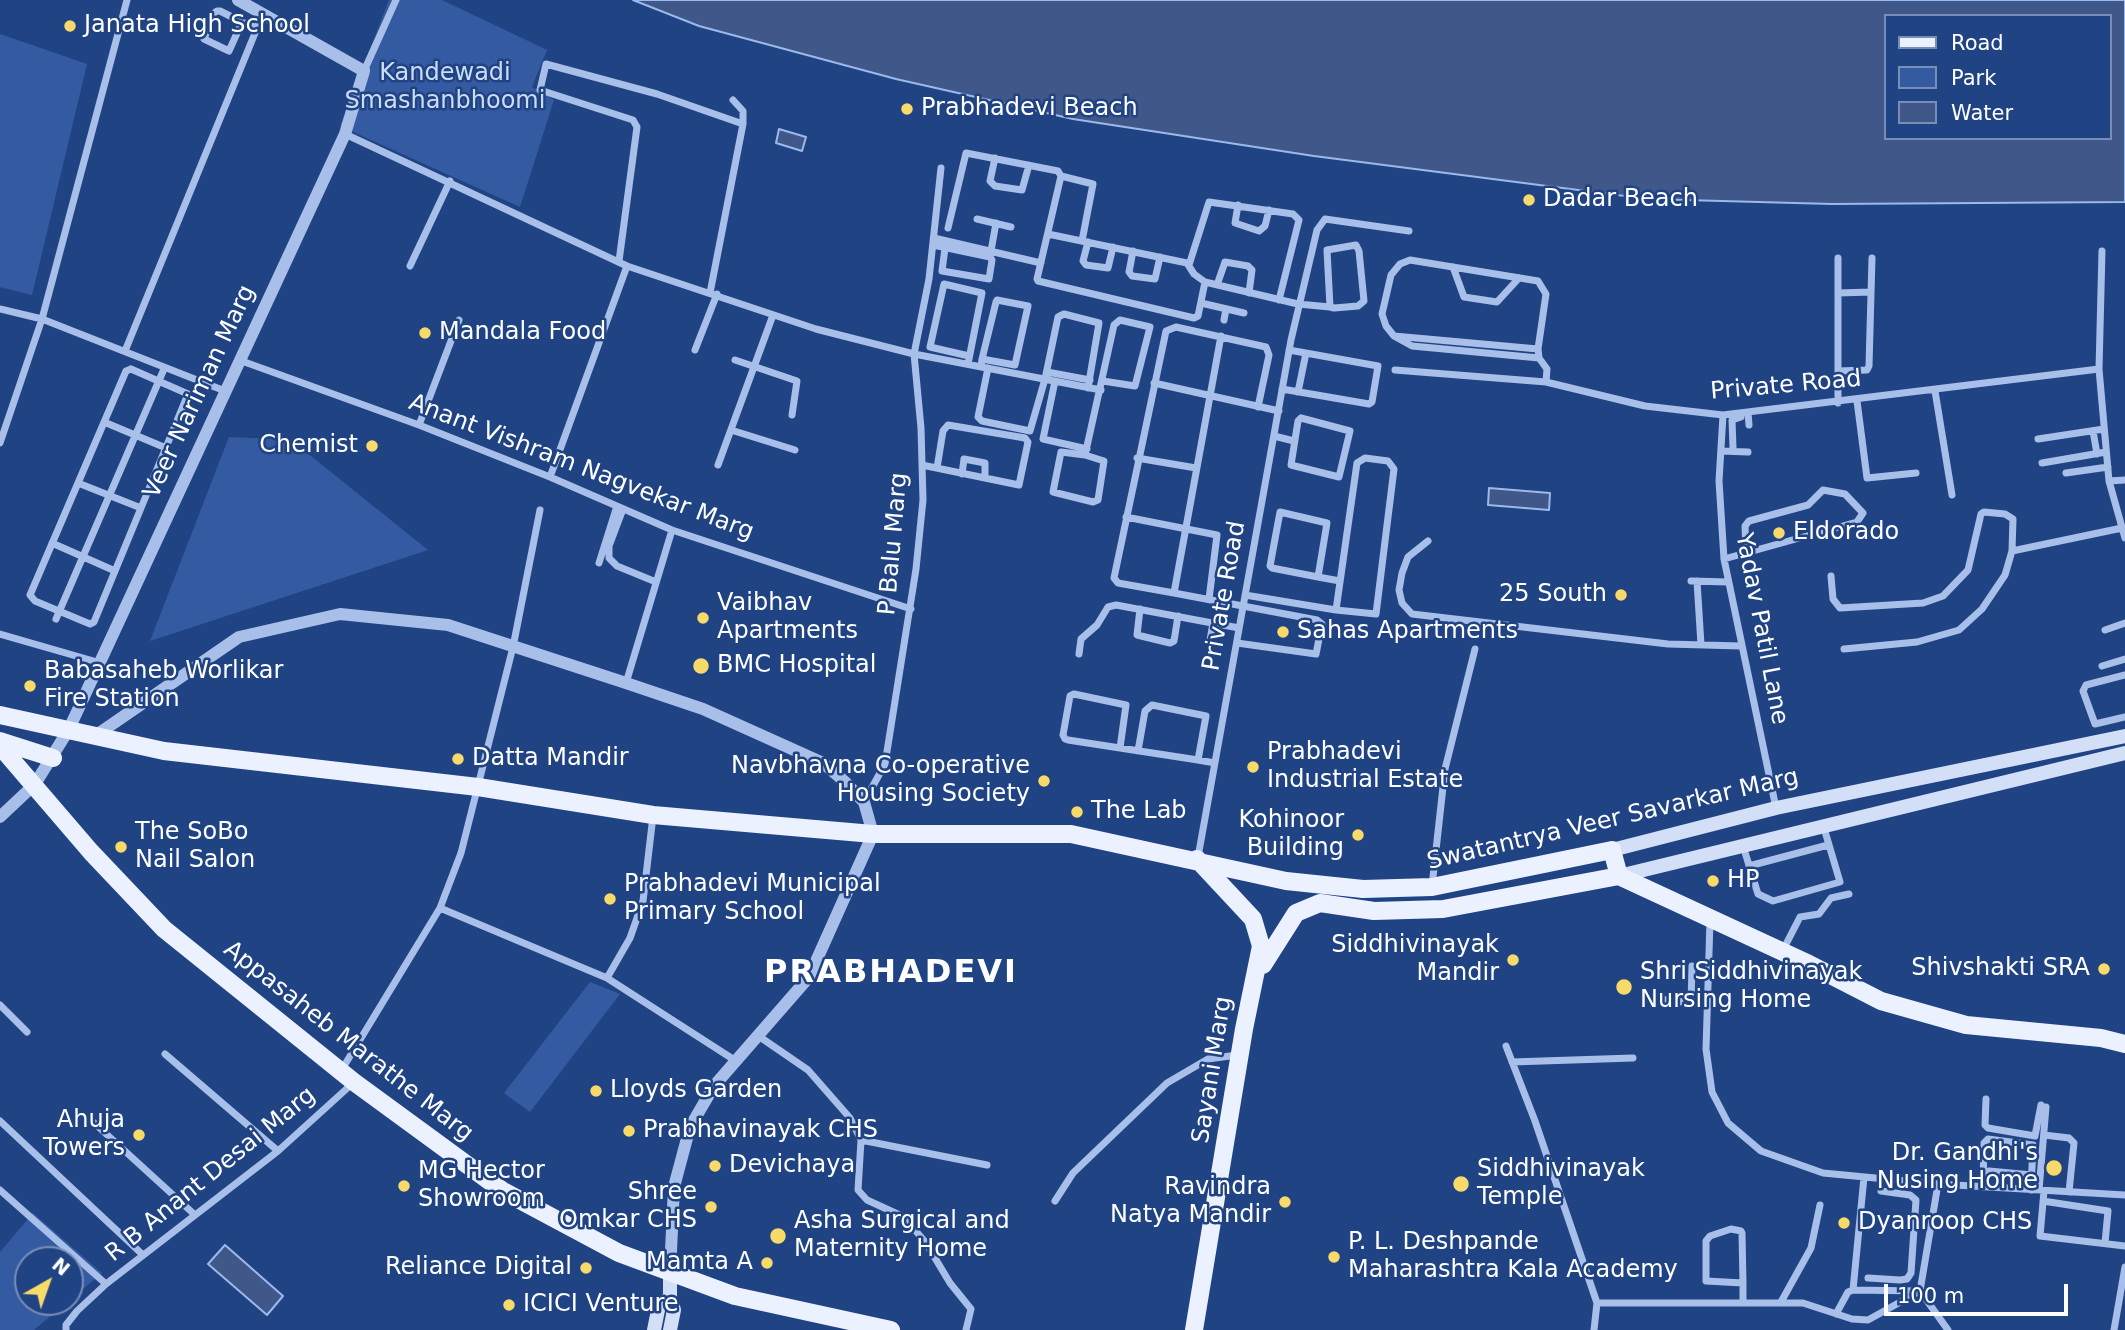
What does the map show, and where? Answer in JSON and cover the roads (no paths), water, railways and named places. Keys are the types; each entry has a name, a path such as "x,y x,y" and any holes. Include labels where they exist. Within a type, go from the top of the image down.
{"main road":[{"name":"Swatantrya Veer Savarkar Marg","path":"0,715 164,751 478,787 653,815 873,834 1071,834 1197,859 1286,881 1363,889 1432,887 1612,850 1776,808 2125,733"},
{"path":"0,744 53,758"},
{"name":"Appasaheb Marathe Marg","path":"0,744 92,852 164,929 348,1077 503,1191 619,1253 735,1296 887,1330"},
{"name":"Swatantrya Veer Savarkar Marg","path":"1253,983 1296,913 1320,903 1374,911 1443,909 1619,876 2125,753"},
{"path":"1612,850 1619,876 1881,1001 1966,1025 2120,1039"},
{"name":"Sayani Marg","path":"1194,1330 1261,946 1253,919 1197,859"},
{"path":"670,1272 670,1298 674,1310 670,1330"},
{"path":"654,1330 659,1305 670,1298"}],"street":[{"path":"0,443 42,319 127,0"},
{"path":"238,0 262,16 364,71 396,0"},
{"path":"242,22 229,51 204,39 215,12 242,22 257,28"},
{"path":"125,351 262,16"},
{"path":"619,261 637,127 633,120 540,90 546,64 657,94 743,124"},
{"name":"Veer Nariman Marg","path":"0,817 35,784 69,729 97,662 345,134 364,71"},
{"path":"695,349 713,294 743,124 743,111 733,100"},
{"path":"345,134 627,266 816,330 914,354 968,360"},
{"path":"948,228 964,155 968,153 1058,171 1061,176 1093,184 1084,264 1106,269 1113,247"},
{"path":"995,158 990,181 995,186 1022,190 1029,165"},
{"name":"P Balu Marg","path":"864,802 885,764 911,608 923,499 914,354 934,242 941,168"},
{"path":"1061,176 1037,279 1042,284 1194,318 1198,316 1205,282"},
{"path":"410,266 450,181"},
{"path":"1189,265 1207,205 1213,201 1293,214 1299,220 1279,300"},
{"path":"1238,205 1236,223 1259,231 1265,226 1269,211"},
{"path":"978,219 1011,227"},
{"name":"Private Road","path":"1197,859 1289,350 1317,230 1325,219 1409,231"},
{"path":"991,251 996,223"},
{"path":"1048,234 1189,265 1194,274 1205,282 1298,304 1330,307 1358,306 1364,301 1359,251 1356,245 1327,250 1330,307"},
{"path":"934,242 945,248 992,258 989,279 942,271 945,248"},
{"path":"934,242 991,251 1041,263"},
{"path":"1133,251 1129,274 1142,278 1155,279 1160,257"},
{"path":"2102,251 2099,369 2109,481 2125,538"},
{"path":"1838,258 1838,403"},
{"path":"1838,371 1867,370 1870,366 1872,258"},
{"path":"1538,354 1412,346 1401,343 1386,326 1382,314 1391,275 1400,264 1410,260 1538,281 1546,294 1538,354 1547,369 1546,382"},
{"path":"1217,285 1225,262 1248,266 1252,270 1249,293"},
{"path":"550,477 627,266"},
{"path":"1454,267 1464,297 1497,302 1519,278"},
{"path":"968,360 982,293 944,284 930,347 968,360 984,365 1102,386 1135,386 1150,327 1120,320 1116,323 1102,386 1086,452"},
{"path":"1838,293 1871,292"},
{"path":"984,365 1015,365 1028,306 997,300 984,365 978,417 1024,431 1032,429 1058,317 1064,314 1099,323 1089,384"},
{"path":"1201,303 1244,313"},
{"path":"0,309 42,319 225,391"},
{"path":"1224,320 1226,309"},
{"path":"718,465 773,315"},
{"path":"419,425 459,320"},
{"path":"1237,643 1317,652 1320,621 1115,581 1137,458 1164,335 1170,328 1264,345 1269,351 1258,407"},
{"path":"1174,593 1221,336"},
{"path":"1282,389 1369,404 1372,402 1378,366 1289,350"},
{"path":"1298,392 1306,353"},
{"name":"Anant Vishram Nagvekar Marg","path":"238,360 419,425 550,477 672,530 911,608"},
{"path":"735,360 797,381 792,415"},
{"path":"128,369 188,394 92,624 58,615 30,595 104,422 128,369"},
{"path":"58,615 164,369"},
{"name":"Private Road","path":"1395,370 1546,382 1645,406 1745,417 2099,369"},
{"path":"1046,376 1055,381 1089,384"},
{"path":"1055,381 1043,439 1086,452 1104,461 1098,500 1093,502 1053,492 1061,452 1086,452"},
{"path":"1154,383 1279,411"},
{"path":"1935,391 1952,495"},
{"path":"1857,401 1867,478 1916,473"},
{"name":"Yadav Patil Lane","path":"1723,415 1719,481 1724,559 1740,646 1753,688 1776,808"},
{"path":"1733,448 1732,421 1745,417"},
{"path":"1300,418 1349,430 1340,476 1293,468 1290,464 1294,441 1300,418"},
{"path":"104,422 166,448"},
{"path":"922,465 1020,485 1028,440 948,425 943,430 937,468"},
{"path":"2038,439 2104,429"},
{"path":"731,430 795,450"},
{"path":"2093,431 2097,454"},
{"path":"1274,436 1294,441"},
{"path":"1721,451 1748,452"},
{"path":"2042,463 2106,452"},
{"path":"1137,458 1196,468"},
{"path":"1245,595 1336,610 1373,615 1377,612 1394,469 1388,461 1365,458 1357,463 1336,610"},
{"path":"962,474 964,459 985,463 985,478"},
{"path":"2066,473 2108,467"},
{"path":"2109,481 2125,480"},
{"path":"78,483 141,508"},
{"path":"1724,559 1857,522 1863,513 1845,494 1823,490 1808,505 1749,521 1745,526 1746,552"},
{"path":"599,563 620,507"},
{"path":"620,507 608,546 609,558 617,566 656,582"},
{"name":"R B Anant Desai Marg","path":"66,1330 66,1325 77,1311 106,1284 278,1151 348,1077 440,908 461,853 513,647 540,510"},
{"path":"1318,577 1327,523 1280,512 1268,564 1272,568 1340,582"},
{"path":"1830,576 1833,599 1840,608 1923,603 1943,596 1968,570 1981,514 2005,514 2013,519 2012,551 2005,575 1982,609 1959,630 1917,642 1844,649"},
{"path":"1126,516 1215,534 1219,538 1209,599"},
{"path":"2012,551 2122,528"},
{"path":"626,683 672,530"},
{"path":"1428,541 1408,557 1402,573 1399,590 1402,603 1412,614 1668,644 1740,646"},
{"path":"52,543 115,570"},
{"path":"1701,645 1694,581 1728,582"},
{"path":"1079,654 1081,639 1097,625 1108,607 1140,609 1239,628"},
{"path":"1140,609 1137,635 1170,643 1174,641 1178,616"},
{"path":"95,736 239,637 340,614 447,625 703,709 824,763 864,802 873,834 809,977 756,1034 714,1086 685,1140 674,1187 670,1272"},
{"path":"1210,640 1213,623"},
{"path":"2105,630 2121,626"},
{"path":"0,634 97,662"},
{"path":"1432,887 1445,769 1475,649"},
{"path":"2102,666 2125,659"},
{"path":"2125,675 2086,685 2083,691 2095,724 2123,717 2125,733"},
{"path":"1119,748 1126,705 1074,694 1070,696 1063,737 1119,748 1215,763"},
{"path":"1138,751 1145,711 1152,705 1206,716 1198,760"},
{"path":"607,978 630,938 643,901 653,815"},
{"path":"1782,952 1800,917 1823,912 1829,900 1847,895 1840,882 1824,828"},
{"path":"1749,866 1828,845"},
{"path":"1743,846 1758,894 1767,900 1840,882"},
{"path":"440,908 607,978 736,1061"},
{"path":"1710,921 1706,1049 1712,1093 1728,1123 1745,1140 1780,1160 1811,1172 1938,1184 2125,1195"},
{"path":"1691,1003 1692,966"},
{"path":"1651,998 1707,1005"},
{"path":"0,1006 27,1032"},
{"path":"756,1034 808,1070 850,1118 861,1140 858,1190 867,1200 904,1217 926,1243 950,1283 971,1309 966,1330"},
{"path":"1506,1046 1597,1303 1594,1330"},
{"path":"165,1054 278,1151"},
{"path":"1055,1201 1073,1173 1167,1083 1208,1059 1240,1055"},
{"path":"1512,1062 1633,1058"},
{"path":"1986,1099 1986,1127 2026,1139 2035,1147 2032,1175 2043,1202 2040,1236 2125,1246"},
{"path":"1983,1187 1985,1141 2038,1136 2043,1106 2044,1135 2038,1190"},
{"path":"0,1121 143,1255"},
{"path":"92,1122 195,1215"},
{"path":"2044,1135 2069,1138 2074,1143 2070,1192"},
{"path":"861,1140 987,1166"},
{"path":"1989,1171 2032,1175"},
{"path":"1853,1290 1864,1177"},
{"path":"1893,1193 1894,1180"},
{"path":"1938,1184 1920,1291 1948,1330"},
{"path":"0,1190 106,1284"},
{"path":"1867,1290 1868,1277 1900,1280 1910,1276 1912,1262 1915,1198 1881,1191"},
{"path":"2043,1202 2108,1210 2105,1243"},
{"path":"1781,1302 1811,1248 1820,1205"},
{"path":"1916,1214 1933,1216"},
{"path":"1743,1283 1706,1281 1706,1241 1710,1236 1731,1229 1741,1231 1743,1283 1743,1303"},
{"path":"1914,1239 1928,1241"},
{"path":"1912,1262 1925,1263"},
{"path":"2114,1330 2125,1266"},
{"path":"1899,1291 1900,1280"},
{"path":"1836,1314 1848,1292 1853,1290 1920,1291"},
{"path":"1597,1303 1803,1303 1836,1314 1868,1320 1920,1291"}],"water":[{"path":"633,0 2125,0 2125,202 1832,204 1648,199 1314,156 1073,119 896,79 699,26"},
{"path":"779,129 806,137 802,151 776,143"},
{"path":"1489,488 1550,493 1549,510 1488,505"},
{"path":"225,1245 283,1296 267,1315 208,1264"}],"place":[{"name":"Janata High School","path":"70,26"},
{"name":"Prabhadevi Beach","path":"907,109"},
{"name":"Dadar Beach","path":"1529,200"},
{"name":"Mandala Food","path":"425,333"},
{"name":"Chemist","path":"372,446"},
{"name":"Eldorado","path":"1779,533"},
{"name":"25 South","path":"1621,595"},
{"name":"Vaibhav Apartments","path":"703,618"},
{"name":"Sahas Apartments","path":"1283,632"},
{"name":"BMC Hospital","path":"701,666"},
{"name":"Babasaheb Worlikar Fire Station","path":"30,686"},
{"name":"Datta Mandir","path":"458,759"},
{"name":"Prabhadevi Industrial Estate","path":"1253,767"},
{"name":"Navbhavna Co-operative Housing Society","path":"1044,781"},
{"name":"The Lab","path":"1077,812"},
{"name":"Kohinoor Building","path":"1358,835"},
{"name":"The SoBo Nail Salon","path":"121,847"},
{"name":"HP","path":"1713,881"},
{"name":"Prabhadevi Municipal Primary School","path":"610,899"},
{"name":"Siddhivinayak Mandir","path":"1513,960"},
{"name":"Shivshakti SRA","path":"2104,969"},
{"name":"Shri Siddhivinayak Nursing Home","path":"1624,987"},
{"name":"Lloyds Garden","path":"596,1091"},
{"name":"Prabhavinayak CHS","path":"629,1131"},
{"name":"Ahuja Towers","path":"139,1135"},
{"name":"Devichaya","path":"715,1166"},
{"name":"Dr. Gandhi's Nusing Home","path":"2054,1168"},
{"name":"Siddhivinayak Temple","path":"1461,1184"},
{"name":"MG Hector Showroom","path":"404,1186"},
{"name":"Ravindra Natya Mandir","path":"1285,1202"},
{"name":"Shree Omkar CHS","path":"711,1207"},
{"name":"Dyanroop CHS","path":"1844,1223"},
{"name":"Asha Surgical and Maternity Home","path":"778,1236"},
{"name":"P. L. Deshpande Maharashtra Kala Academy","path":"1334,1257"},
{"name":"Mamta A","path":"767,1263"},
{"name":"Reliance Digital","path":"586,1268"},
{"name":"ICICI Venture","path":"509,1305"}],"district":[{"name":"PRABHADEVI","path":"891,974"}],"park label":[{"name":"Kandewadi Smashanbhoomi","path":"445,88"}]}
